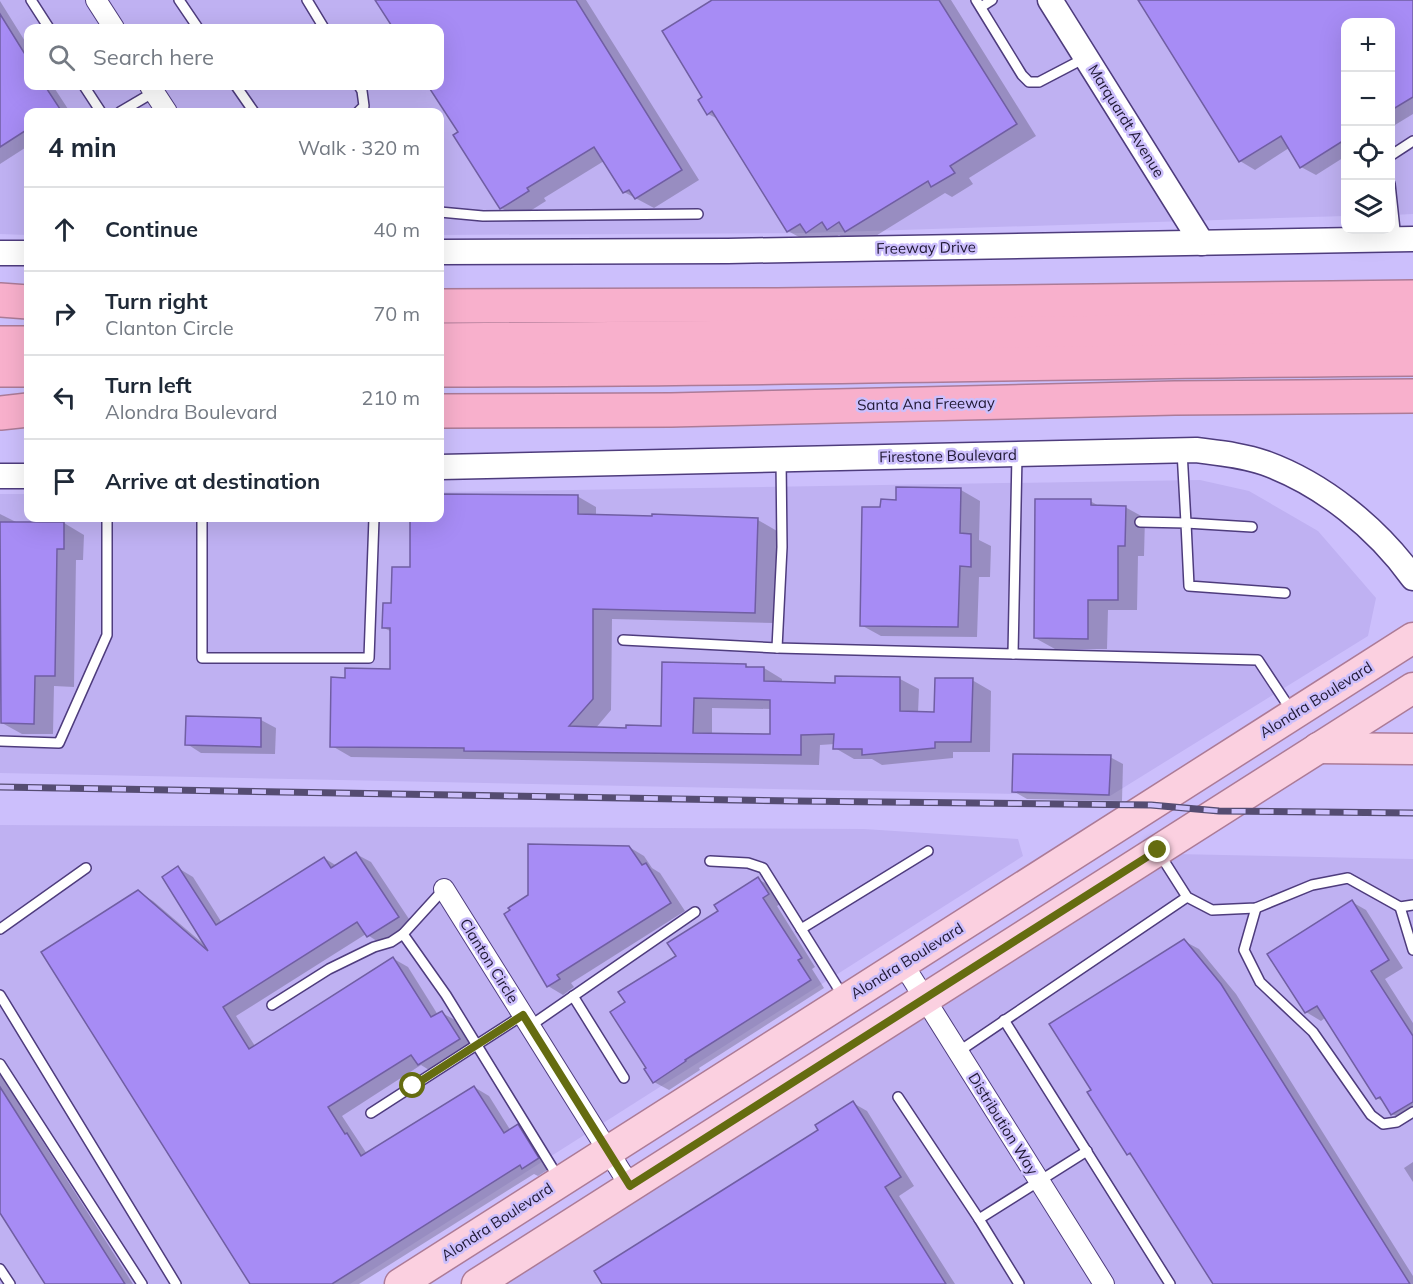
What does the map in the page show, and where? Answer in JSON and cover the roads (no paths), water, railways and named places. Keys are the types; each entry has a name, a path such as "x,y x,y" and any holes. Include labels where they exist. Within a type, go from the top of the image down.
{"highway":[{"path":"444,306 777,305 1413,297"},
{"path":"0,300 24,302"},
{"path":"0,309 24,308"},
{"path":"444,340 774,338 1413,328"},
{"path":"0,343 24,342"},
{"path":"444,370 815,368 1413,359"},
{"path":"0,370 24,370"},
{"name":"Santa Ana Freeway","path":"444,411 671,410 1175,398 1413,396"},
{"path":"0,411 24,410"}],"main road":[{"name":"Alondra Boulevard","path":"400,1284 1413,638"},
{"path":"477,1284 1413,688"},
{"path":"1318,748 1413,749"}],"street":[{"path":"96,0 111,24"},
{"name":"Marquardt Avenue","path":"1050,0 1202,243"},
{"path":"153,90 164,108"},
{"name":"Freeway Drive","path":"444,252 717,251 1404,239"},
{"path":"0,253 24,253"},
{"name":"Firestone Boulevard","path":"444,467 1182,451 1230,454 1264,463 1294,476 1360,520 1389,548 1413,578"},
{"path":"0,476 24,476"},
{"name":"Clanton Circle","path":"444,889 630,1186"},
{"name":"Distribution Way","path":"903,963 1104,1284"}],"lane":[{"path":"31,0 46,24"},
{"path":"179,0 195,24"},
{"path":"307,0 322,24"},
{"path":"992,0 979,4 1022,75 1029,82 1039,82 1086,57"},
{"path":"87,90 98,108"},
{"path":"126,108 151,90"},
{"path":"239,90 251,108"},
{"path":"361,90 364,106 362,108"},
{"path":"1395,153 1413,141"},
{"path":"1395,204 1404,239"},
{"path":"444,212 483,216 699,214"},
{"path":"1182,451 1189,586 1285,593"},
{"path":"1013,654 1017,454"},
{"path":"777,648 782,547 781,459"},
{"path":"0,741 59,743 106,635 107,522"},
{"path":"202,522 202,658 369,658 374,522"},
{"path":"1140,522 1252,527"},
{"path":"624,640 777,648 1258,660 1294,714"},
{"path":"1158,850 1187,897 1212,910 1256,908 1312,885 1348,878 1400,907 1413,905"},
{"path":"801,929 928,851"},
{"path":"710,861 748,862 763,868 846,1000"},
{"path":"0,929 86,868"},
{"path":"272,1005 329,969 391,942 403,934 444,889"},
{"path":"958,1052 1187,897"},
{"path":"1400,907 1413,950"},
{"path":"1256,908 1244,950 1260,982 1313,1032 1371,1114 1383,1124 1397,1122 1413,1112"},
{"path":"371,1113 476,1045 573,996 695,912"},
{"path":"403,934 446,995 561,1182"},
{"path":"0,995 176,1284"},
{"path":"573,996 624,1078"},
{"path":"1004,1020 1170,1284"},
{"path":"0,1064 142,1284"},
{"path":"898,1097 1019,1284"},
{"path":"979,1219 1087,1151"},
{"path":"0,1269 10,1284"}],"railway":[{"path":"0,787 1151,805 1219,811 1413,813"}]}
